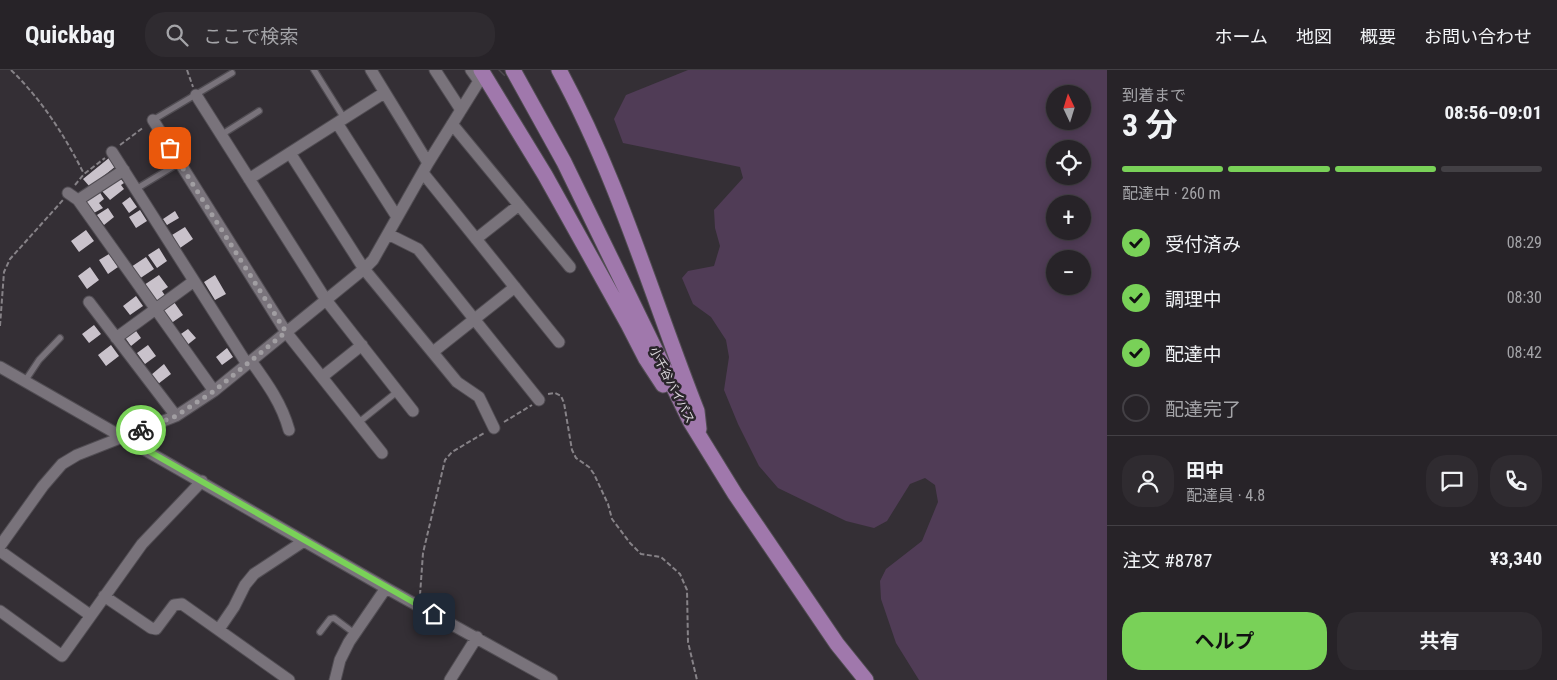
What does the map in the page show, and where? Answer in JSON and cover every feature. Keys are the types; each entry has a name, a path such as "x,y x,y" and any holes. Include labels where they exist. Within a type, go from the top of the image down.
{"highway":[{"path":"559,70 578,106 629,226 671,345 697,411 701,440"},
{"path":"491,74 646,359 690,421"},
{"name":"小千谷バイパス","path":"491,74 564,162 701,440 735,494 837,644 866,680"}],"street":[{"path":"370,70 425,168 476,239 559,342"},
{"path":"435,70 461,110"},
{"path":"0,546 43,486 62,464 77,454 176,416 214,391 364,269 372,260 388,234 425,168 461,110 491,74 471,70"},
{"path":"249,179 384,93"},
{"path":"196,95 326,300 413,410"},
{"path":"153,120 286,332 382,453"},
{"path":"341,121 398,217"},
{"path":"452,124 570,267"},
{"path":"112,152 194,281 249,363 274,395 290,430"},
{"path":"290,152 364,269 457,382 479,397 494,428"},
{"path":"78,200 124,170"},
{"path":"68,193 78,200 214,391"},
{"path":"476,239 519,205"},
{"path":"388,234 418,249 539,400"},
{"path":"116,338 194,281"},
{"path":"433,352 515,287"},
{"path":"88,302 176,416"},
{"path":"322,377 362,345"},
{"path":"0,367 386,588 552,680"},
{"path":"0,611 62,656 142,544 202,481"},
{"path":"218,629 234,607 245,585 254,574 304,541"},
{"path":"0,550 90,615"},
{"path":"335,680 340,660 354,633 386,588"},
{"path":"104,596 151,628 159,626 174,605 182,604 289,680"},
{"path":"450,680 477,637"}],"lane":[{"path":"314,70 341,121"},
{"path":"153,120 232,73"},
{"path":"221,135 259,110"},
{"path":"136,189 179,162"},
{"path":"25,381 39,360 60,338"},
{"path":"358,423 398,391"},
{"path":"320,632 330,619 334,618 354,633"}],"path":[{"path":"11,70 48,114 71,148 84,174"},
{"path":"188,70 196,95"},
{"path":"0,326 4,272 10,259 84,174 153,120"},
{"path":"420,607 423,553 445,460 452,452 549,394 555,393 561,396 572,450 576,458 589,467 594,474 608,504 612,519 630,543 642,554 662,557 680,574 686,590 688,642 697,680"}],"shaded area":[{"path":"688,70 1107,70 1107,680 919,680 896,643 881,599 880,581 886,569 922,541 938,502 935,485 925,478 910,484 887,521 874,528 846,521 778,488 759,466 738,424 724,390 729,357 726,340 711,317 693,304 682,278 688,271 714,266 720,246 715,228 714,210 743,178 740,167 623,143 614,119 626,95"}],"building":[{"path":"109,158 116,166 90,187 83,179"},
{"path":"120,178 124,183 121,185 124,189 110,200 102,191"},
{"path":"99,191 104,199 99,203 103,208 92,214 84,201"},
{"path":"130,197 137,207 129,213 122,203"},
{"path":"108,208 114,217 104,225 97,215"},
{"path":"140,210 147,221 136,228 129,217"},
{"path":"175,211 179,218 167,225 163,219"},
{"path":"185,227 193,239 180,248 172,235"},
{"path":"86,230 94,241 79,252 71,241"},
{"path":"159,248 167,261 157,268 148,255"},
{"path":"109,254 118,267 108,274 99,260"},
{"path":"146,257 154,269 139,279 131,267"},
{"path":"90,267 99,280 87,289 78,276"},
{"path":"159,275 168,287 162,291 166,297 157,304 144,285"},
{"path":"215,275 226,294 215,300 204,282"},
{"path":"136,296 143,306 130,315 123,306"},
{"path":"174,302 183,315 170,324 160,311"},
{"path":"94,325 101,334 89,343 82,334"},
{"path":"134,328 141,338 131,346 124,336"},
{"path":"188,329 196,338 186,346 178,336"},
{"path":"111,345 119,356 106,366 98,355"},
{"path":"148,345 156,356 145,364 137,353"},
{"path":"227,348 233,357 222,365 216,357"},
{"path":"164,364 171,374 158,384 151,375"}],"way so far":[{"path":"141,430 176,416 214,391 286,332 170,148"}],"route":[{"path":"141,430 124,437 320,551 434,614"}]}
